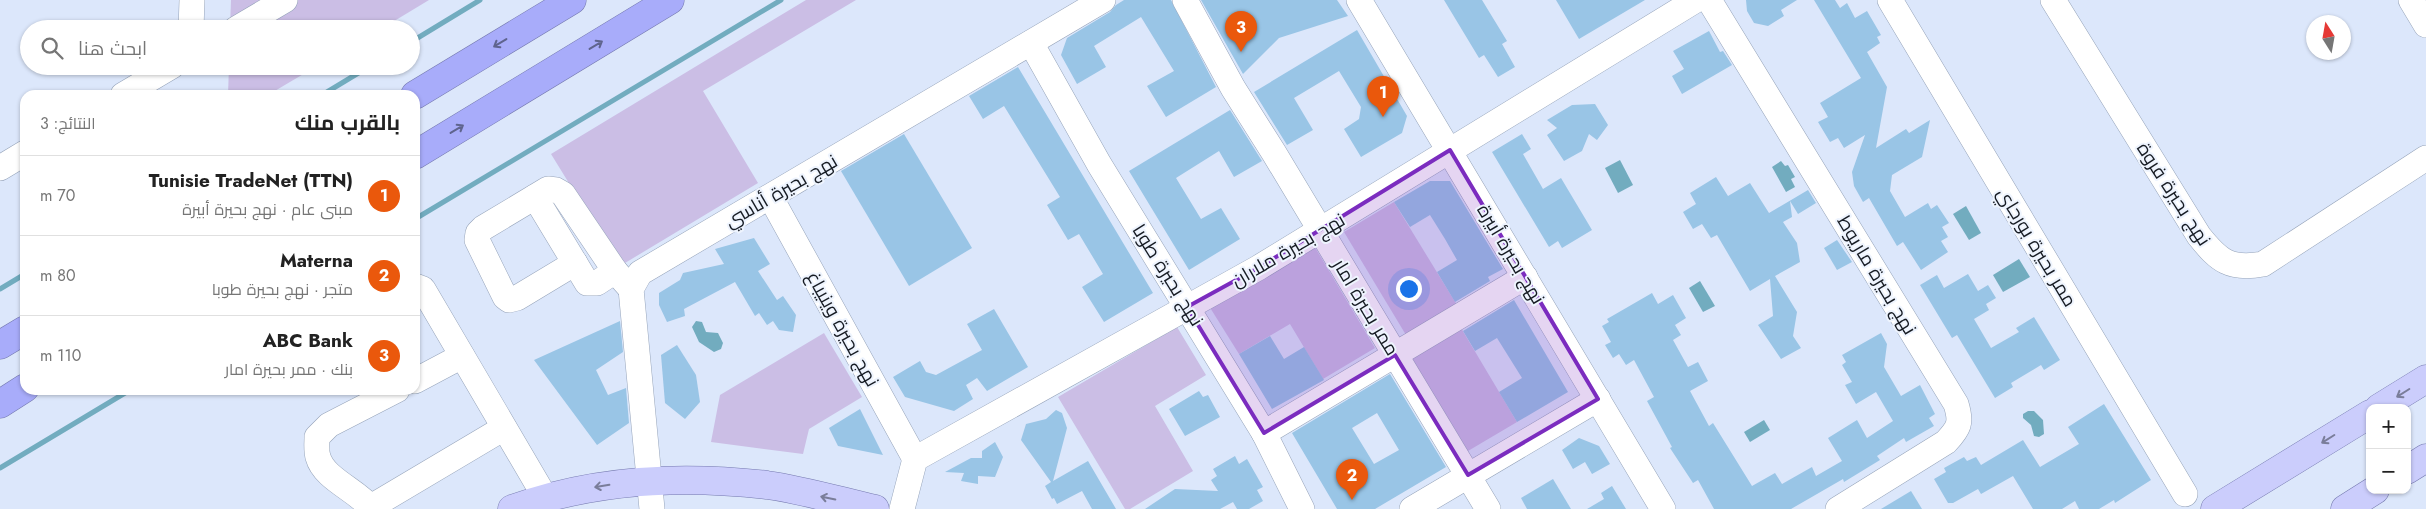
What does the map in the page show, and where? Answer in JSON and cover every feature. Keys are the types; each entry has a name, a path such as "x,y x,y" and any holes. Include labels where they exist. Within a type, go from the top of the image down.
{"highway":[{"path":"420,92 541,11 572,0"},
{"path":"420,151 670,0"},
{"path":"0,345 20,333"},
{"path":"0,404 20,391"}],"main road":[{"path":"2385,404 2426,379"},
{"path":"2215,509 2366,416"},
{"path":"2411,467 2426,458"},
{"path":"512,509 545,497 601,486 650,480 707,480 769,486 875,509"},
{"path":"2345,509 2369,494"}],"street":[{"path":"191,20 192,0"},
{"path":"251,20 285,0"},
{"name":"نهج بحيرة أناسي","path":"623,280 640,273 771,198 1103,0"},
{"name":"ممر بحيرة امار","path":"1185,0 1233,88 1488,509"},
{"name":"نهج بحيرة أبيرة","path":"1359,0 1663,509"},
{"name":"نهج بحيرة ملاران","path":"915,460 1258,268 1356,210 1450,150 1696,0"},
{"name":"نهج بحيرة ماريوط","path":"1709,0 1956,404 1960,416 1958,429 1946,442 1838,509"},
{"name":"ممر بحيرة بورجاي","path":"1890,0 2185,494"},
{"name":"نهج بحيرة فروة","path":"2053,0 2199,236 2213,254 2226,264 2246,268 2263,264 2426,158"},
{"path":"2411,0 2426,25"},
{"name":"نهج بحيرة طوبا","path":"1031,43 1099,164 1264,433 1302,509"},
{"path":"131,90 157,75"},
{"path":"0,168 20,156"},
{"path":"575,263 517,298 509,300 505,297 477,240 478,233 483,228 548,189 556,190 563,194 623,280 650,480 652,509"},
{"path":"535,197 587,283 623,280"},
{"name":"نهج بحيرة وينيباغ","path":"771,198 915,460"},
{"path":"1264,433 1525,277"},
{"path":"420,288 423,289 545,497"},
{"path":"420,377 462,356"},
{"path":"386,395 329,425 318,437 317,456 324,471 356,493 371,508 504,428"},
{"path":"1412,509 1598,399"},
{"path":"902,509 915,460"}],"highlighted area":[{"path":"1450,150 1598,399 1468,475 1395,355 1264,433 1187,307 1258,268"}],"shaded area":[{"path":"231,0 429,0 396,20 230,20"},
{"path":"806,0 856,0 703,91 758,183 620,266 551,154"},
{"path":"229,75 302,75 276,90 228,90"},
{"path":"1394,202 1457,305 1406,335 1344,232"},
{"path":"1313,244 1375,348 1323,379 1290,324 1239,354 1209,306"},
{"path":"1177,327 1206,375 1155,406 1193,471 1130,509 1125,509 1058,397"},
{"path":"1461,328 1517,422 1468,451 1412,358"},
{"path":"824,333 862,397 809,429 803,454 711,442 720,395"}],"water":[{"path":"1620,160 1633,185 1618,193 1605,168"},
{"path":"1781,161 1785,166 1788,165 1795,177 1791,179 1795,187 1786,192 1772,167"},
{"path":"1966,206 1981,233 1969,240 1953,214"},
{"path":"2019,259 2030,277 2003,292 1993,275"},
{"path":"1700,281 1715,306 1703,312 1689,288"},
{"path":"696,321 702,322 706,332 718,333 723,343 721,349 714,352 699,342 692,327"},
{"path":"2028,411 2034,411 2043,420 2044,434 2039,437 2034,436 2031,425 2023,418 2023,414"},
{"path":"1764,420 1770,430 1750,442 1744,432"}],"building":[{"path":"1124,0 1171,0 1216,87 1166,117 1147,86 1174,71 1141,17 1094,46 1106,67 1077,84 1061,55 1067,38 1110,12"},
{"path":"1201,0 1337,0 1348,16 1279,38 1243,74"},
{"path":"1444,0 1482,0 1507,41 1502,44 1515,67 1498,77 1484,55 1479,58"},
{"path":"1556,0 1645,0 1579,39"},
{"path":"1746,0 1797,0 1781,10 1784,16 1768,26 1754,23 1747,11"},
{"path":"1814,0 1835,0 1840,8 1847,3 1855,18 1867,11 1881,35 1877,37 1880,43 1867,52 1887,87 1876,148 1906,129 1909,133 1930,120 1922,157 1892,175 1890,191 1905,217 1928,203 1931,209 1937,205 1949,223 1942,227 1948,237 1941,241 1948,252 1921,270 1903,242 1897,246 1869,198 1863,202 1854,186 1852,172 1865,135 1844,148 1838,138 1830,142 1818,122 1828,117 1820,103 1861,78"},
{"path":"1357,30 1407,116 1402,133 1361,157 1344,129 1359,119 1361,107 1339,71 1294,98 1313,130 1287,145 1254,92"},
{"path":"1709,31 1720,52 1723,51 1732,65 1682,94 1672,76 1684,69 1673,51"},
{"path":"1018,67 1153,293 1104,322 1082,287 1103,274 1079,234 1068,240 1047,205 1060,197 1004,106 983,119 969,96"},
{"path":"1595,104 1608,125 1597,140 1589,134 1582,151 1564,161 1547,135 1557,128 1547,120 1572,105"},
{"path":"1230,110 1262,161 1234,177 1219,151 1176,178 1201,219 1221,208 1240,239 1189,270 1129,171"},
{"path":"904,134 972,248 909,286 841,171"},
{"path":"1522,134 1531,149 1523,154 1543,189 1561,178 1592,230 1562,248 1558,241 1549,247 1492,152"},
{"path":"1716,177 1728,196 1750,183 1769,213 1808,190 1816,203 1798,214 1790,201 1792,217 1783,222 1797,243 1800,262 1775,276 1797,312 1793,336 1801,348 1781,359 1758,325 1773,316 1770,279 1750,291 1717,235 1711,238 1702,224 1693,229 1683,212 1696,204 1690,193"},
{"path":"1430,181 1450,181 1503,269 1488,277 1490,281 1455,302 1437,272 1457,260 1445,239 1430,215 1410,227 1394,202"},
{"path":"754,238 770,264 758,271 777,300 783,296 796,315 793,332 779,330 773,321 767,325 759,313 755,316 735,282 684,309 685,316 667,322 659,305 659,293 680,280 683,273 724,264 715,249"},
{"path":"1837,240 1852,262 1837,270 1824,248"},
{"path":"1968,274 1978,291 1988,285 1996,298 1986,304 1989,310 1974,319 1991,348 2019,332 2016,328 2034,317 2060,360 2044,370 2041,365 2011,383 2013,387 1995,398 1957,335 1952,338 1920,285 1937,275 1944,288"},
{"path":"1652,293 1658,304 1673,295 1686,318 1675,325 1681,335 1673,340 1688,367 1698,362 1708,381 1690,391 1709,426 1713,423 1752,486 1775,473 1782,484 1812,467 1816,476 1842,461 1828,438 1857,420 1867,438 1893,421 1876,392 1856,404 1845,385 1852,382 1842,365 1846,362 1842,355 1881,333 1887,344 1884,367 1901,396 1920,385 1935,414 1929,418 1934,426 1906,442 1904,438 1877,456 1880,460 1844,482 1843,479 1791,509 1714,509 1698,480 1693,483 1670,448 1672,447 1647,401 1654,397 1634,360 1626,365 1619,354 1613,358 1605,345 1611,342 1602,326 1609,322 1607,319"},
{"path":"1514,300 1568,392 1517,422 1499,392 1522,378 1497,338 1475,351 1463,331"},
{"path":"994,309 1028,367 987,391 977,378 966,385 973,399 954,411 905,397 893,377 920,361 926,372 936,375 982,350 967,324"},
{"path":"620,321 623,352 596,370 608,395 626,388 629,423 597,445 534,360"},
{"path":"1270,336 1284,359 1304,347 1324,380 1272,409 1239,354"},
{"path":"677,345 696,375 700,402 685,419 665,403 661,355"},
{"path":"1390,374 1446,467 1375,509 1337,509 1292,433","holes":["1377,413 1399,450 1374,464 1352,428"]},
{"path":"1199,391 1203,397 1208,395 1220,417 1185,436 1169,409"},
{"path":"2104,404 2151,480 2115,503 2114,500 2099,509 2079,509 2075,501 2062,509 2033,509 2013,476 1981,494 1978,489 1953,503 1948,503 1934,479 1946,472 1944,468 1964,457 1967,461 1976,457 1981,465 2023,440 2040,467 2079,444 2068,427"},
{"path":"860,409 883,455 838,446 829,428"},
{"path":"1056,410 1062,413 1067,428 1053,481 1088,461 1116,509 1092,509 1082,491 1057,504 1054,498 1052,499 1045,486 1051,482 1021,440 1026,424 1046,419"},
{"path":"1579,438 1599,446 1610,464 1592,474 1585,462 1573,469 1562,450"},
{"path":"995,442 1003,457 995,477 978,476 978,484 961,481 964,473 945,472 971,458 982,458 982,451"},
{"path":"1235,456 1239,464 1247,459 1263,487 1257,490 1263,501 1249,509 1237,509 1233,502 1220,509 1145,509 1175,489 1218,491 1211,480 1217,476 1213,469"},
{"path":"1553,479 1571,509 1527,509 1521,498"},
{"path":"1612,486 1626,509 1587,509 1604,499 1601,493"},
{"path":"1911,491 1922,509 1881,509"}],"waterway":[{"path":"420,37 480,0"},
{"path":"420,216 781,0"},
{"path":"330,90 355,75"},
{"path":"0,289 20,277"},
{"path":"0,468 122,395"}],"place":[{"name":"ABC Bank","path":"1241,52"},
{"name":"Tunisie TradeNet (TTN)","path":"1383,117"},
{"name":"Materna","path":"1352,500"}]}
